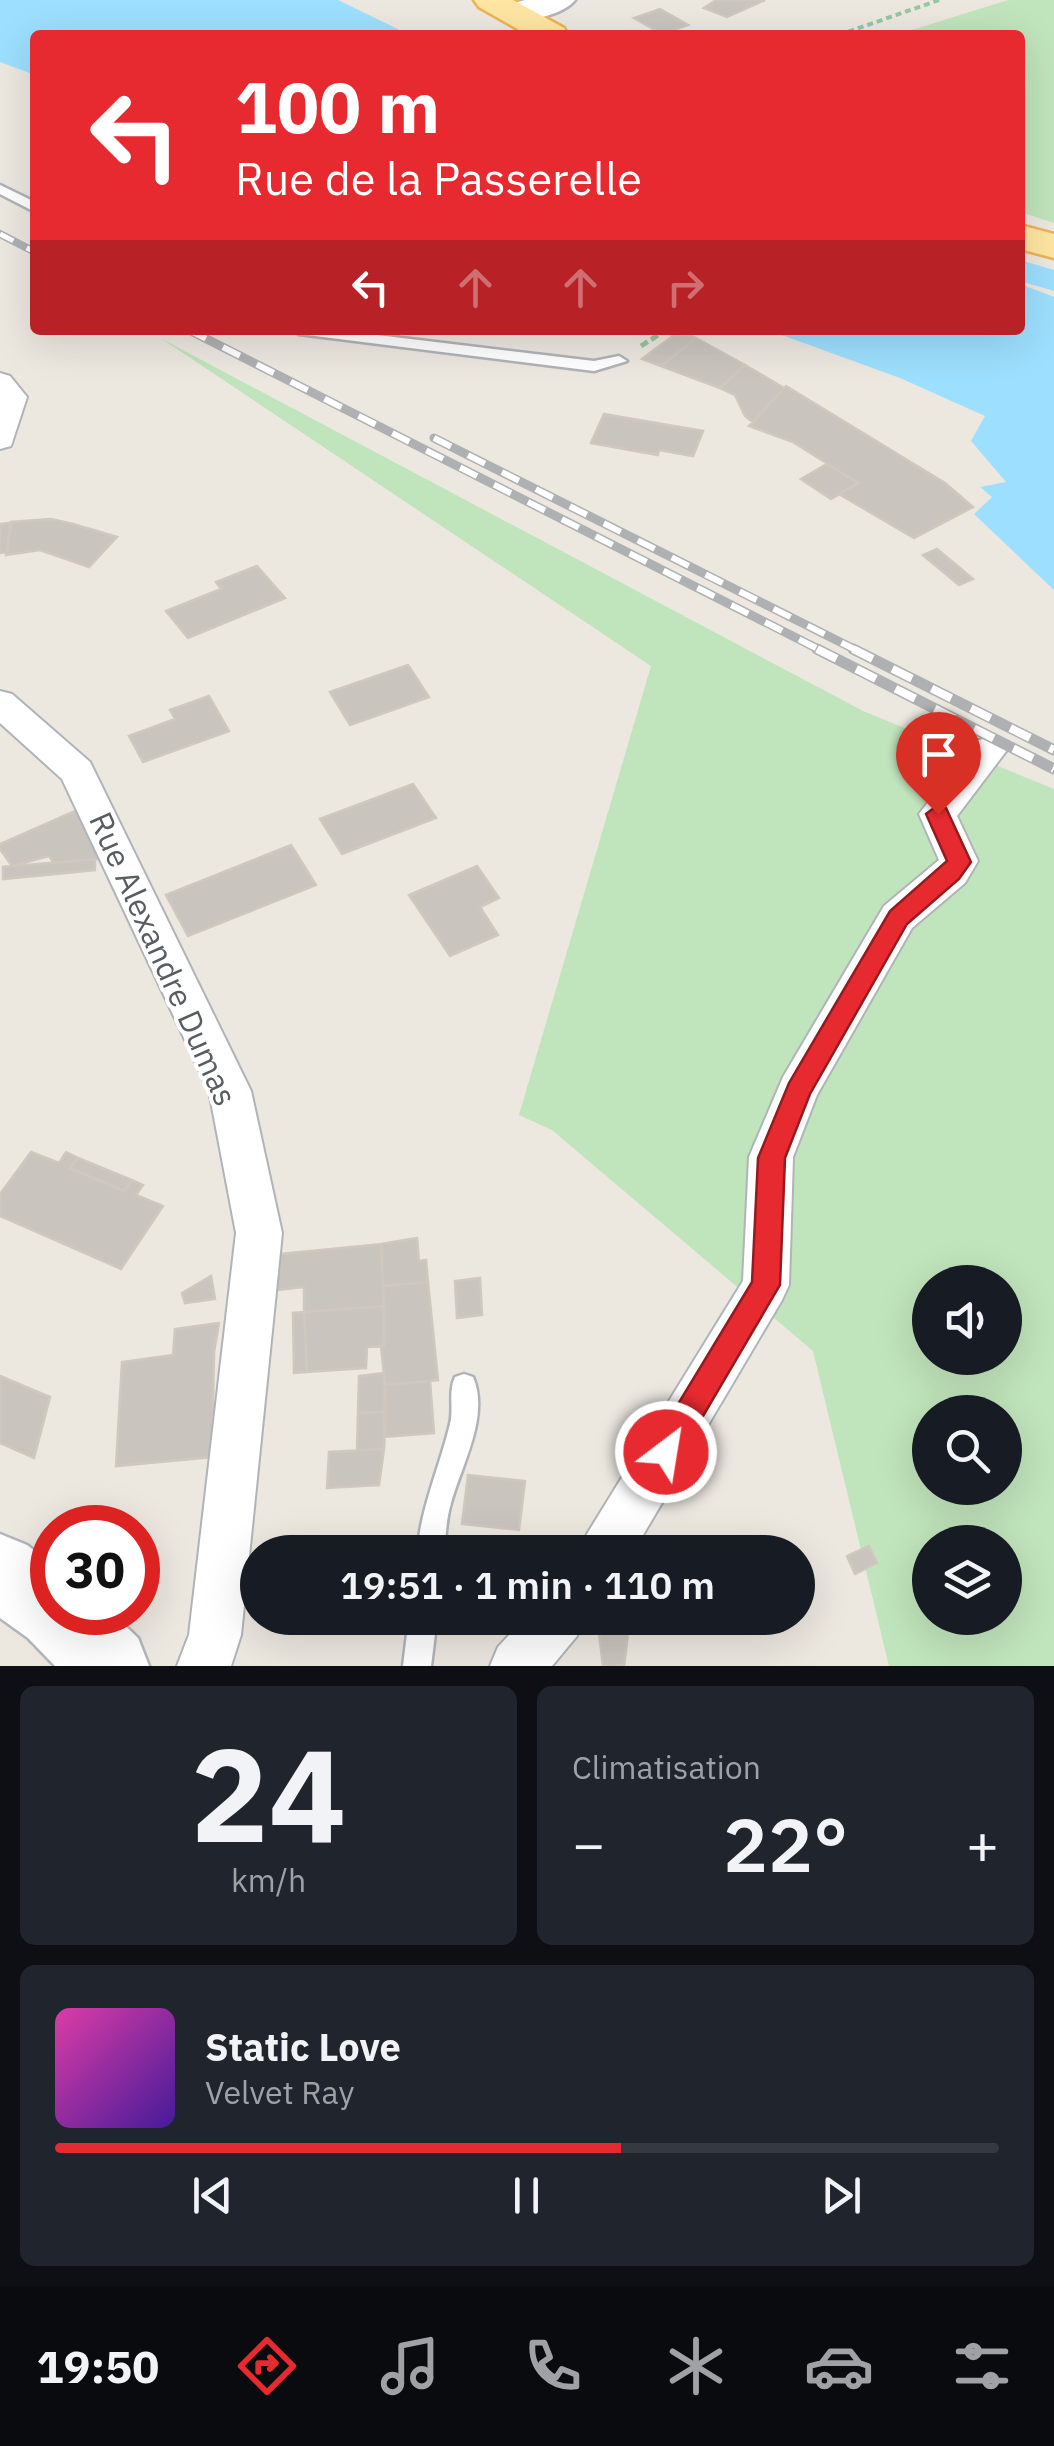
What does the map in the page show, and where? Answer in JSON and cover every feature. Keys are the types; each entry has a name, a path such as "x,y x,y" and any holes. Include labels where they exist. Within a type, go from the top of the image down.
{"main road":[{"path":"502,7 558,0"},
{"path":"502,7 543,30"},
{"path":"1025,238 1054,246"},
{"path":"0,1572 30,1594"},
{"path":"78,1635 110,1666"}],"street":[{"path":"0,382 12,397 0,440"},
{"name":"Rue Alexandre Dumas","path":"0,704 77,770 230,1091 259,1233 215,1635 204,1666"},
{"path":"615,1535 766,1285 772,1158 798,1090 898,917 959,862 938,814 989,750"},
{"path":"517,1666 544,1635"}],"lane":[{"path":"0,190 30,205"},
{"path":"341,335 594,366 620,361"},
{"path":"432,1535 436,1507 464,1420 464,1386"},
{"path":"417,1666 420,1635"}],"path":[{"path":"852,30 939,0"}],"green space":[{"path":"1008,0 1054,0 1054,223 1025,214 1025,30 912,30"},
{"path":"162,339 863,711 1054,789 1054,1666 889,1666 813,1351 552,1130 519,1115 651,666"}],"water":[{"path":"0,0 338,0 400,30 30,30 30,73 0,62"},
{"path":"1025,286 1054,297 1054,590 974,514 992,497 980,487 1006,482 971,441 985,416 900,378 782,335 1025,335"}],"building":[{"path":"716,0 765,0 727,17 704,8"},
{"path":"660,9 688,25 655,30 634,18"},
{"path":"674,335 696,338 661,366 642,359"},
{"path":"696,338 745,365 720,388 661,366"},
{"path":"745,365 784,388 753,422 745,416 735,395 720,388"},
{"path":"786,386 945,483 973,507 914,538 839,494 858,483 793,442 749,426"},
{"path":"604,414 703,431 693,456 659,450 658,455 591,443"},
{"path":"827,464 858,483 831,499 801,479"},
{"path":"51,519 117,537 89,567 40,550 6,555 11,522"},
{"path":"11,523 7,552 0,553 0,524"},
{"path":"937,549 973,579 959,585 923,555"},
{"path":"257,566 285,598 188,638 166,611 221,589 216,582"},
{"path":"408,665 429,697 350,725 330,692"},
{"path":"209,696 229,731 143,762 129,736 175,719 170,710"},
{"path":"413,784 436,818 342,854 320,819"},
{"path":"75,811 108,858 54,863 49,856 12,866 0,849 0,844"},
{"path":"291,845 316,885 188,936 166,895"},
{"path":"95,859 95,870 3,879 3,867"},
{"path":"477,866 499,898 480,907 498,935 450,956 409,895"},
{"path":"31,1152 59,1163 66,1152 78,1158 70,1168 124,1191 132,1180 143,1185 136,1195 163,1206 121,1269 0,1216 0,1194"},
{"path":"78,1158 132,1180 124,1191 70,1168"},
{"path":"417,1238 419,1261 426,1260 428,1282 383,1286 381,1244"},
{"path":"381,1244 384,1306 304,1312 304,1287 277,1290 281,1254"},
{"path":"211,1276 215,1299 185,1303 182,1293"},
{"path":"480,1278 482,1315 457,1318 455,1281"},
{"path":"428,1282 438,1380 385,1385 381,1346 383,1286"},
{"path":"384,1306 384,1346 367,1347 366,1368 307,1372 304,1312"},
{"path":"304,1312 307,1372 294,1373 293,1313"},
{"path":"219,1323 214,1352 212,1457 116,1466 122,1362 173,1355 175,1329"},
{"path":"384,1373 386,1412 358,1413 359,1376"},
{"path":"0,1376 50,1397 34,1458 0,1443"},
{"path":"430,1381 434,1433 384,1437 385,1385"},
{"path":"386,1412 384,1449 357,1450 358,1413"},
{"path":"384,1449 379,1485 327,1488 329,1452"},
{"path":"468,1475 525,1481 519,1530 462,1524"},
{"path":"869,1546 877,1563 855,1574 847,1556"},
{"path":"599,1635 628,1635 624,1666 603,1666"}],"waterway":[{"path":"1025,272 1054,281"}],"railway":[{"path":"0,234 30,249"},
{"path":"199,335 822,651"},
{"path":"434,438 858,651"},
{"path":"817,649 1054,769"},
{"path":"853,649 1054,750"}],"route":[{"path":"666,1452 766,1285 772,1158 798,1090 898,917 959,862 938,814"}]}
